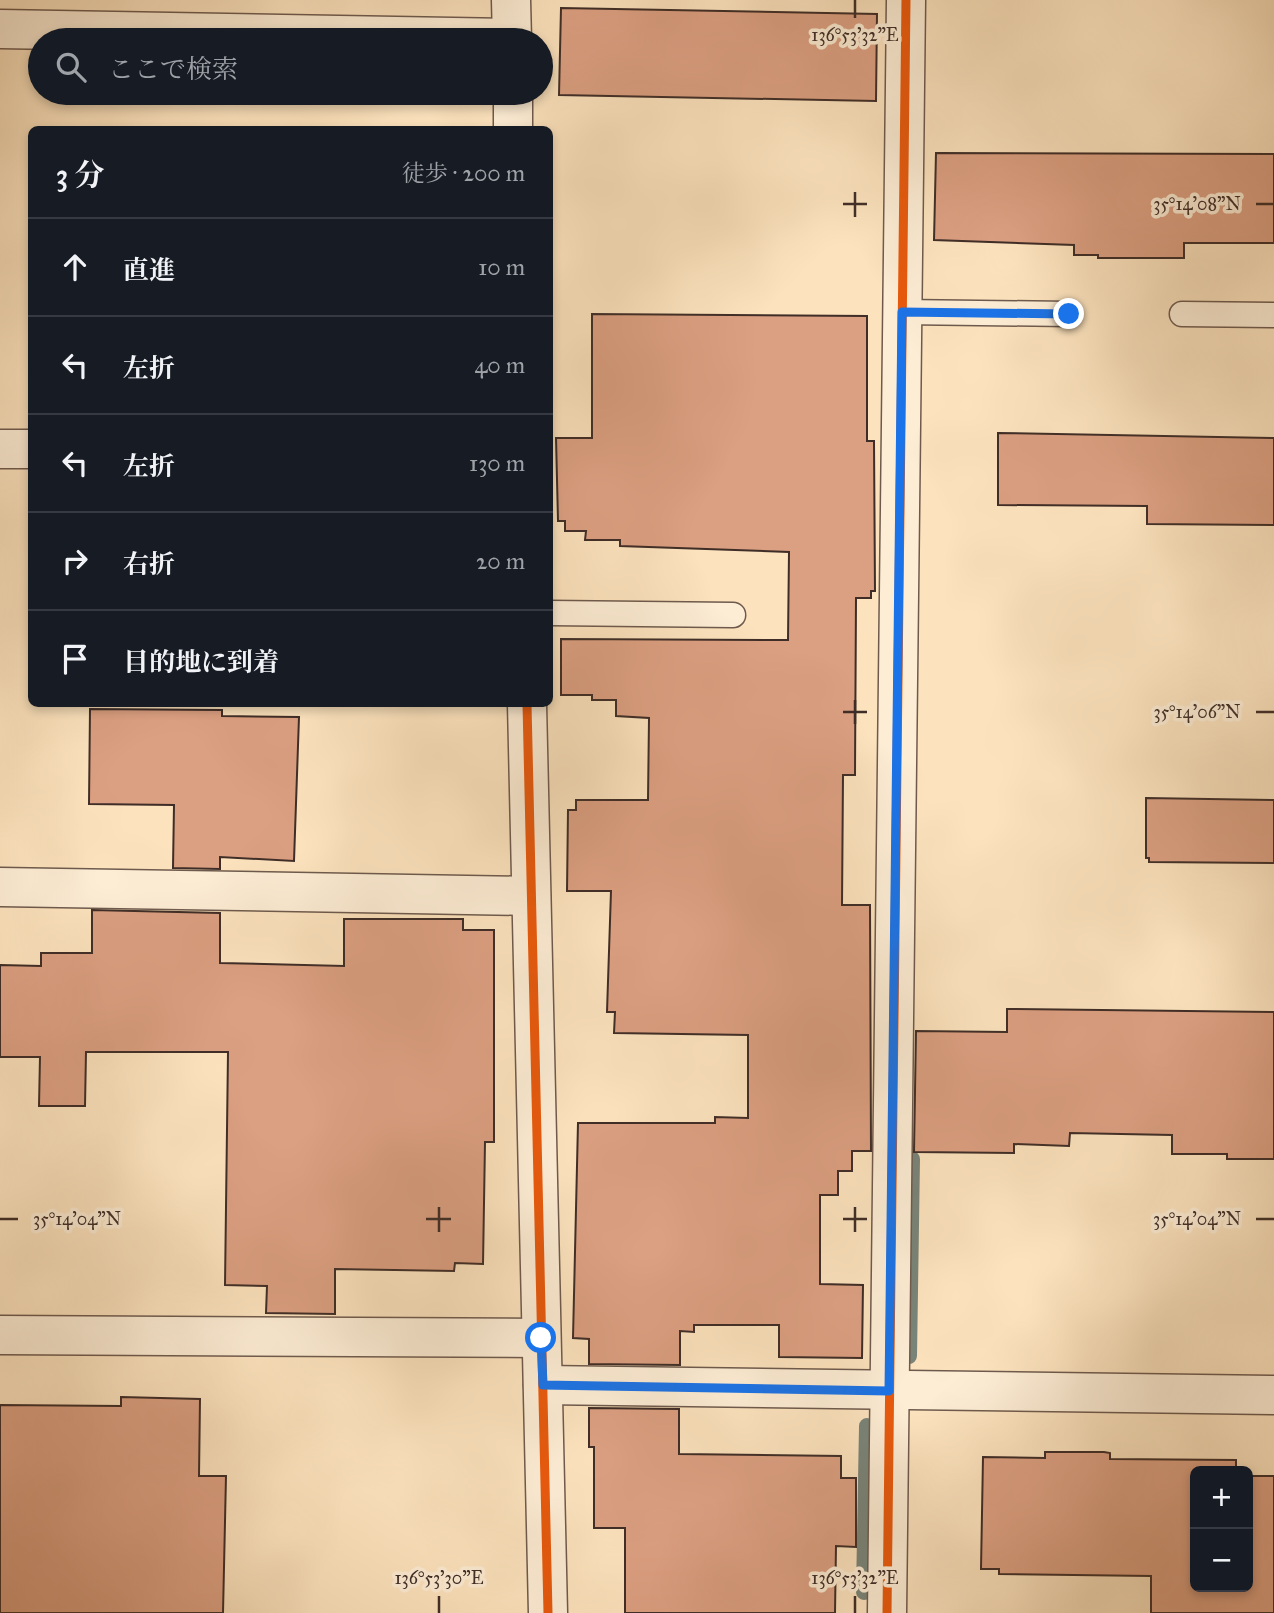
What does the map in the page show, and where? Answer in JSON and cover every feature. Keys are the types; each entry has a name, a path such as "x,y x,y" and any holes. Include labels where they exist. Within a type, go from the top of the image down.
{"street":[{"path":"511,0 512,28"},
{"path":"887,1613 906,0"},
{"path":"0,29 28,30"},
{"path":"513,105 513,126"},
{"path":"0,449 28,449"},
{"path":"527,707 548,1613"},
{"path":"0,887 531,896"},
{"path":"0,1335 541,1338"},
{"path":"543,1385 1274,1395"}],"lane":[{"path":"902,312 1069,314"},
{"path":"1182,314 1274,316"},
{"path":"553,613 733,615"}],"building":[{"path":"561,8 877,14 876,101 559,95"},
{"path":"936,153 1274,154 1274,243 1184,243 1184,258 1098,258 1098,255 1074,255 1074,245 934,240"},
{"path":"592,314 867,316 867,441 874,441 875,591 871,591 871,598 856,598 855,775 843,775 842,905 870,905 871,1151 852,1151 852,1171 838,1171 838,1195 820,1195 820,1284 863,1285 862,1358 779,1357 779,1325 694,1325 694,1332 680,1331 680,1365 589,1364 589,1339 573,1338 578,1123 715,1123 715,1117 748,1118 748,1035 614,1033 615,1012 607,1012 611,891 567,891 568,810 576,810 576,800 648,800 649,718 616,716 616,700 592,700 592,695 561,695 561,639 788,640 789,552 620,546 620,540 585,540 586,531 565,531 565,521 558,521 556,438 592,438"},
{"path":"998,433 1274,438 1274,525 1147,524 1147,506 998,505"},
{"path":"90,709 222,710 222,716 299,717 294,861 220,857 220,869 173,868 174,805 89,804"},
{"path":"1146,798 1274,800 1274,863 1149,862 1149,858 1146,858"},
{"path":"92,910 220,913 220,963 344,966 344,919 463,919 463,930 494,930 494,1142 485,1142 483,1264 455,1263 454,1271 335,1269 335,1314 266,1313 267,1286 225,1285 228,1052 86,1052 85,1106 39,1106 40,1057 0,1057 0,965 41,966 41,953 92,953"},
{"path":"1007,1009 1274,1012 1274,1159 1227,1159 1227,1154 1172,1154 1172,1135 1070,1133 1069,1146 1014,1144 1014,1153 914,1152 916,1031 1007,1032"},
{"path":"121,1397 200,1399 199,1476 226,1476 223,1613 0,1613 0,1405 121,1406"},
{"path":"589,1408 679,1409 679,1454 841,1456 841,1478 856,1478 856,1547 836,1546 835,1613 625,1613 625,1528 594,1528 594,1447 589,1447"},
{"path":"1045,1452 1104,1452 1110,1453 1110,1459 1236,1460 1236,1466 1190,1466 1190,1592 1253,1592 1253,1476 1274,1476 1274,1613 1151,1613 1151,1576 999,1574 999,1569 981,1569 983,1457 1045,1458"}],"waterway":[{"path":"909,1356 912,1159"},
{"path":"864,1592 867,1426"}],"cycle path":[{"path":"887,1613 906,0"},
{"path":"527,707 548,1613"}],"route":[{"path":"541,1338 543,1385 889,1391 902,312 1069,314"}]}
